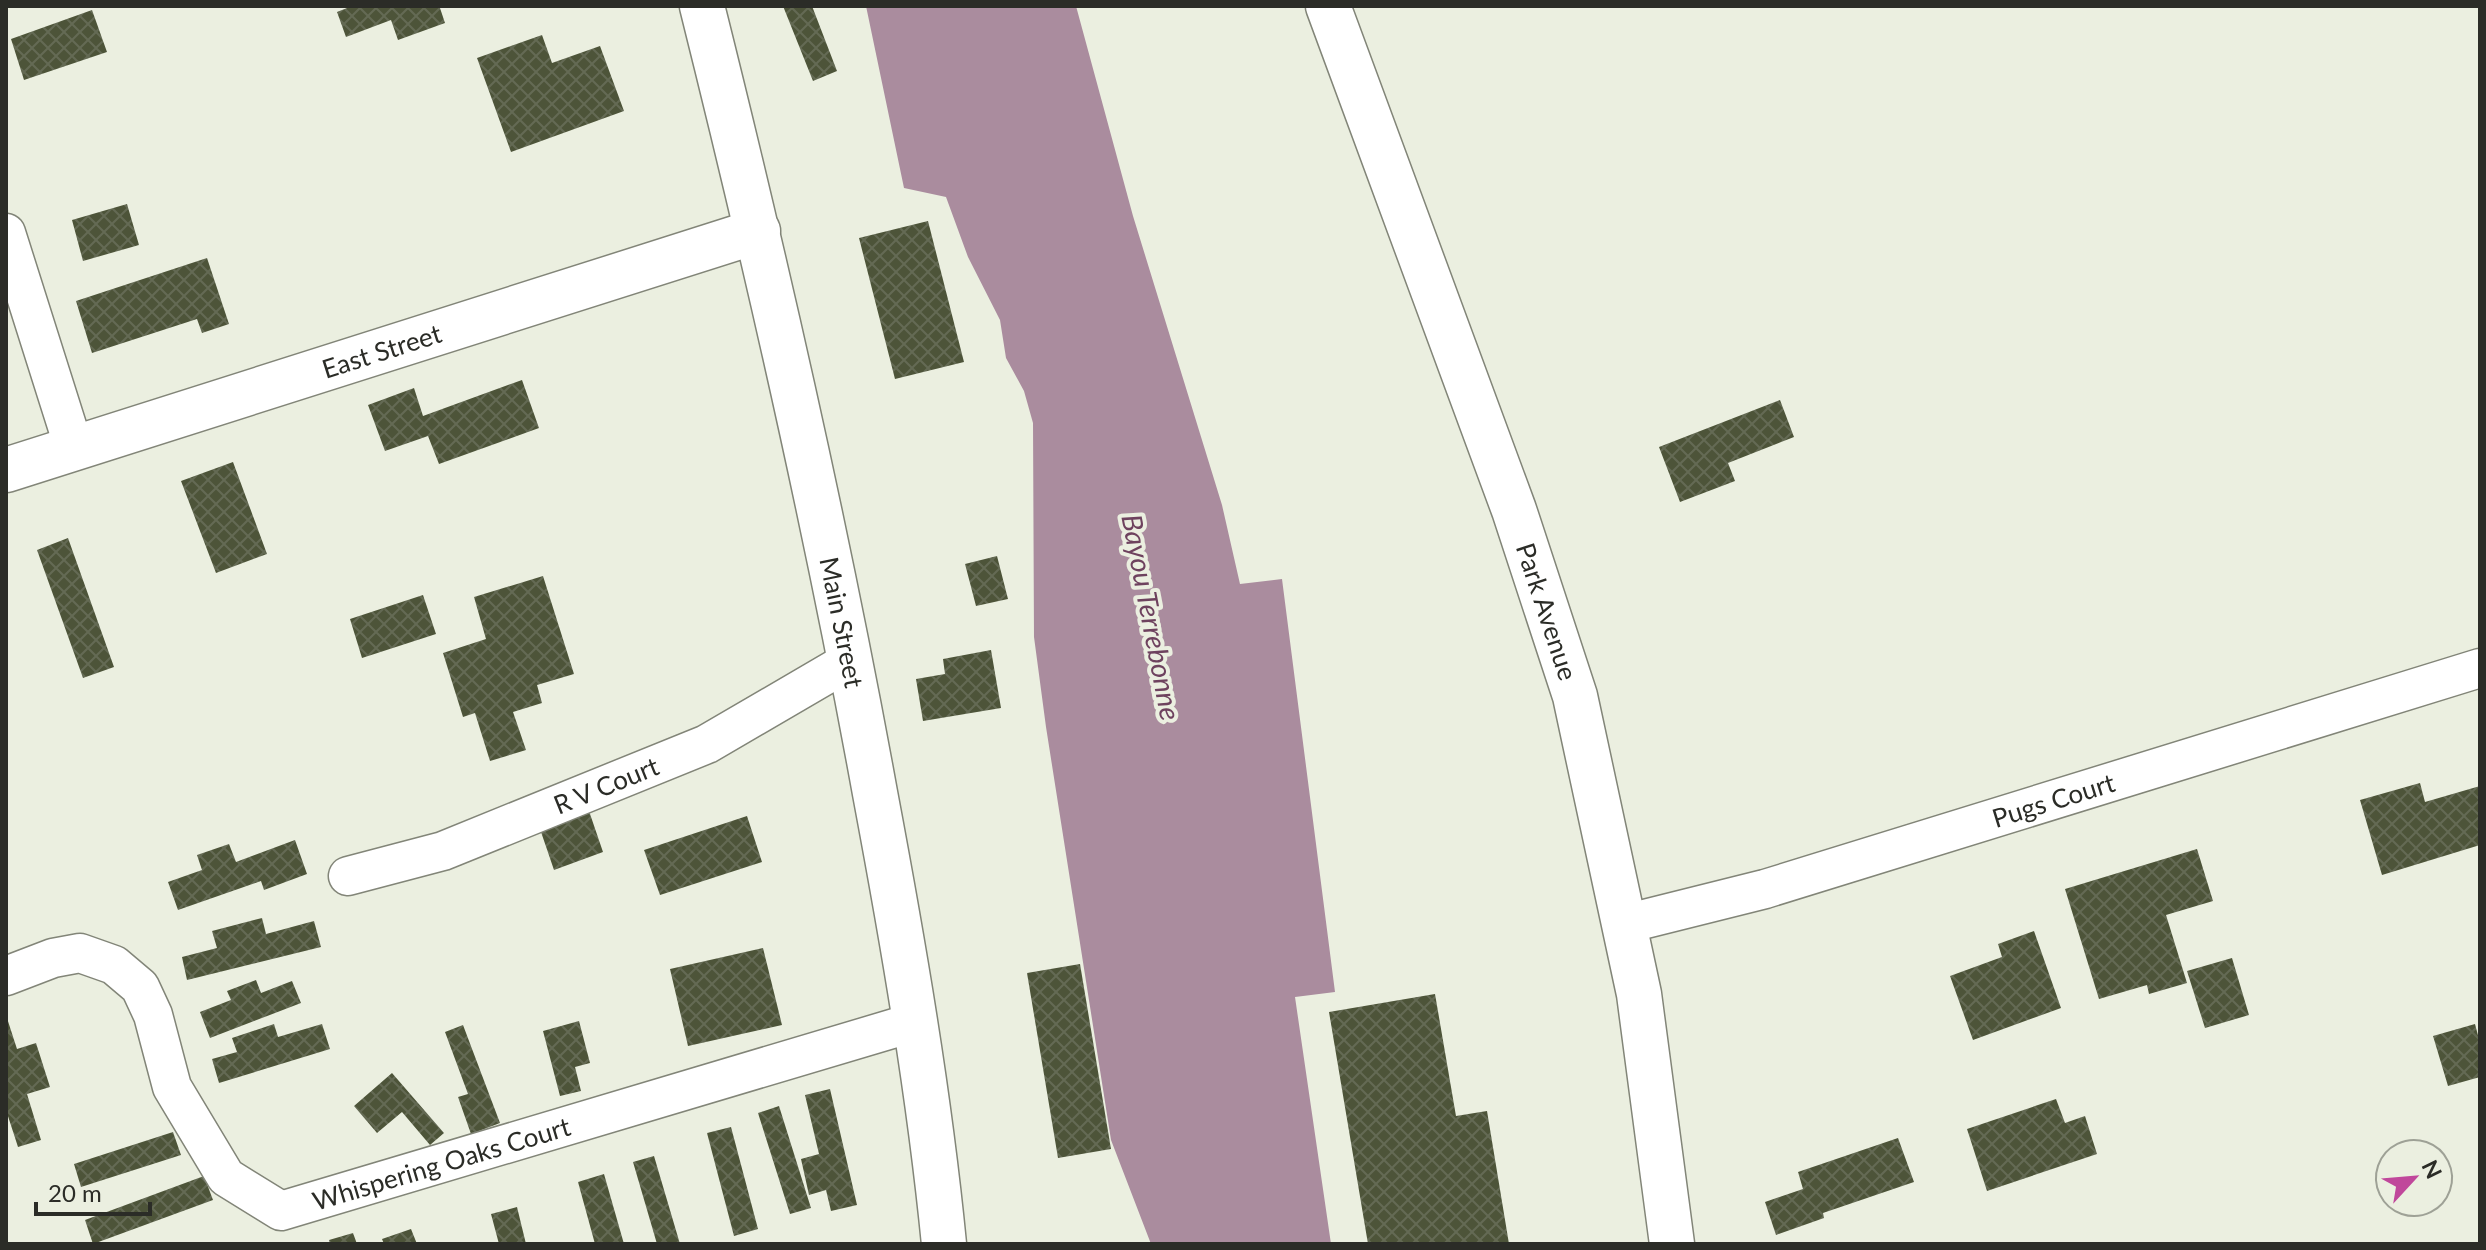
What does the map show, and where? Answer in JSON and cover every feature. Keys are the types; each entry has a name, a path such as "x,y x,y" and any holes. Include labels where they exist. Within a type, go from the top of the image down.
{"main road":[{"name":"Main Street","path":"702,6 758,231 851,660 915,1022 935,1154 944,1244"},
{"name":"Park Avenue","path":"1328,6 1514,510 1575,696 1639,994 1672,1244"},
{"name":"East Street","path":"6,470 758,231"}],"street":[{"path":"6,233 74,448"},
{"name":"R V Court","path":"348,876 443,851 707,744 851,660"},
{"name":"Pugs Court","path":"1625,924 1765,889 2480,668"},
{"name":"Whispering Oaks Court","path":"6,976 53,958 80,953 114,965 140,987 153,1015 172,1087 226,1177 281,1211 915,1022"}],"water":[{"name":"Bayou Terrebonne","path":"866,6 1076,6 1133,216 1222,505 1240,584 1282,579 1335,992 1295,997 1331,1244 1151,1244 1111,1140 1034,637 1033,423 1024,391 1006,358 1000,320 968,257 946,197 904,188"}],"building":[{"path":"352,6 446,6 440,8 445,23 398,40 391,20 346,37 337,12"},
{"path":"783,6 812,6 837,71 813,81"},
{"path":"92,10 107,52 24,80 11,39"},
{"path":"542,35 552,63 600,46 624,111 511,152 477,58"},
{"path":"127,204 139,245 83,261 72,220"},
{"path":"928,221 964,362 895,379 859,238"},
{"path":"207,258 229,324 202,333 197,319 92,353 76,301"},
{"path":"522,380 539,428 439,464 428,436 385,451 368,405 414,388 423,416"},
{"path":"1780,400 1794,437 1728,463 1735,481 1680,502 1659,447"},
{"path":"233,462 267,554 216,573 181,481"},
{"path":"68,538 114,667 83,678 37,550"},
{"path":"997,556 1008,599 976,606 965,564"},
{"path":"543,576 574,674 537,685 542,703 513,712 526,750 490,761 475,713 463,717 443,653 486,639 474,597"},
{"path":"423,595 436,634 362,658 350,619"},
{"path":"991,650 1001,708 923,721 916,679 945,674 943,659"},
{"path":"2420,783 2425,802 2480,786 2480,845 2382,875 2360,800"},
{"path":"589,811 603,852 554,870 540,829"},
{"path":"747,816 762,862 660,895 644,850"},
{"path":"295,840 307,874 264,890 261,881 178,910 168,882 202,870 197,855 229,844 236,862"},
{"path":"2197,849 2213,901 2166,915 2187,983 2149,994 2147,985 2099,999 2065,889"},
{"path":"262,918 266,934 314,921 321,947 187,980 182,957 217,948 212,931"},
{"path":"2034,931 2061,1008 1973,1040 1950,976 2002,957 1998,944"},
{"path":"763,948 782,1025 688,1046 670,969"},
{"path":"2232,958 2249,1015 2205,1028 2187,971"},
{"path":"1080,964 1111,1149 1058,1158 1027,973"},
{"path":"256,980 261,993 292,981 301,1003 210,1038 200,1012 231,1000 227,991"},
{"path":"1435,994 1456,1116 1487,1111 1509,1244 1368,1244 1329,1012"},
{"path":"6,1015 17,1049 36,1043 50,1087 27,1094 41,1140 18,1147 6,1110"},
{"path":"579,1021 590,1063 575,1067 581,1091 560,1096 543,1031"},
{"path":"274,1024 278,1037 322,1024 330,1049 219,1083 212,1059 237,1052 232,1038"},
{"path":"2475,1024 2480,1043 2480,1077 2448,1086 2433,1036"},
{"path":"463,1025 500,1123 471,1134 458,1097 468,1094 445,1032"},
{"path":"392,1073 444,1133 430,1145 402,1112 377,1133 354,1106"},
{"path":"830,1089 857,1205 831,1211 826,1190 809,1195 801,1159 819,1154 805,1095"},
{"path":"2056,1099 2065,1123 2085,1116 2097,1154 1987,1191 1967,1129"},
{"path":"779,1106 811,1208 790,1214 758,1113"},
{"path":"731,1127 758,1229 734,1236 707,1133"},
{"path":"173,1132 181,1155 81,1187 74,1164"},
{"path":"1898,1138 1914,1182 1823,1213 1824,1218 1776,1235 1765,1202 1803,1189 1798,1172"},
{"path":"654,1156 680,1244 657,1244 633,1162"},
{"path":"604,1174 624,1244 595,1244 578,1182"},
{"path":"204,1176 213,1200 93,1244 85,1220"},
{"path":"517,1207 526,1244 499,1244 491,1214"},
{"path":"411,1229 417,1244 384,1244 382,1239"},
{"path":"353,1233 357,1244 330,1244 329,1240"}]}
